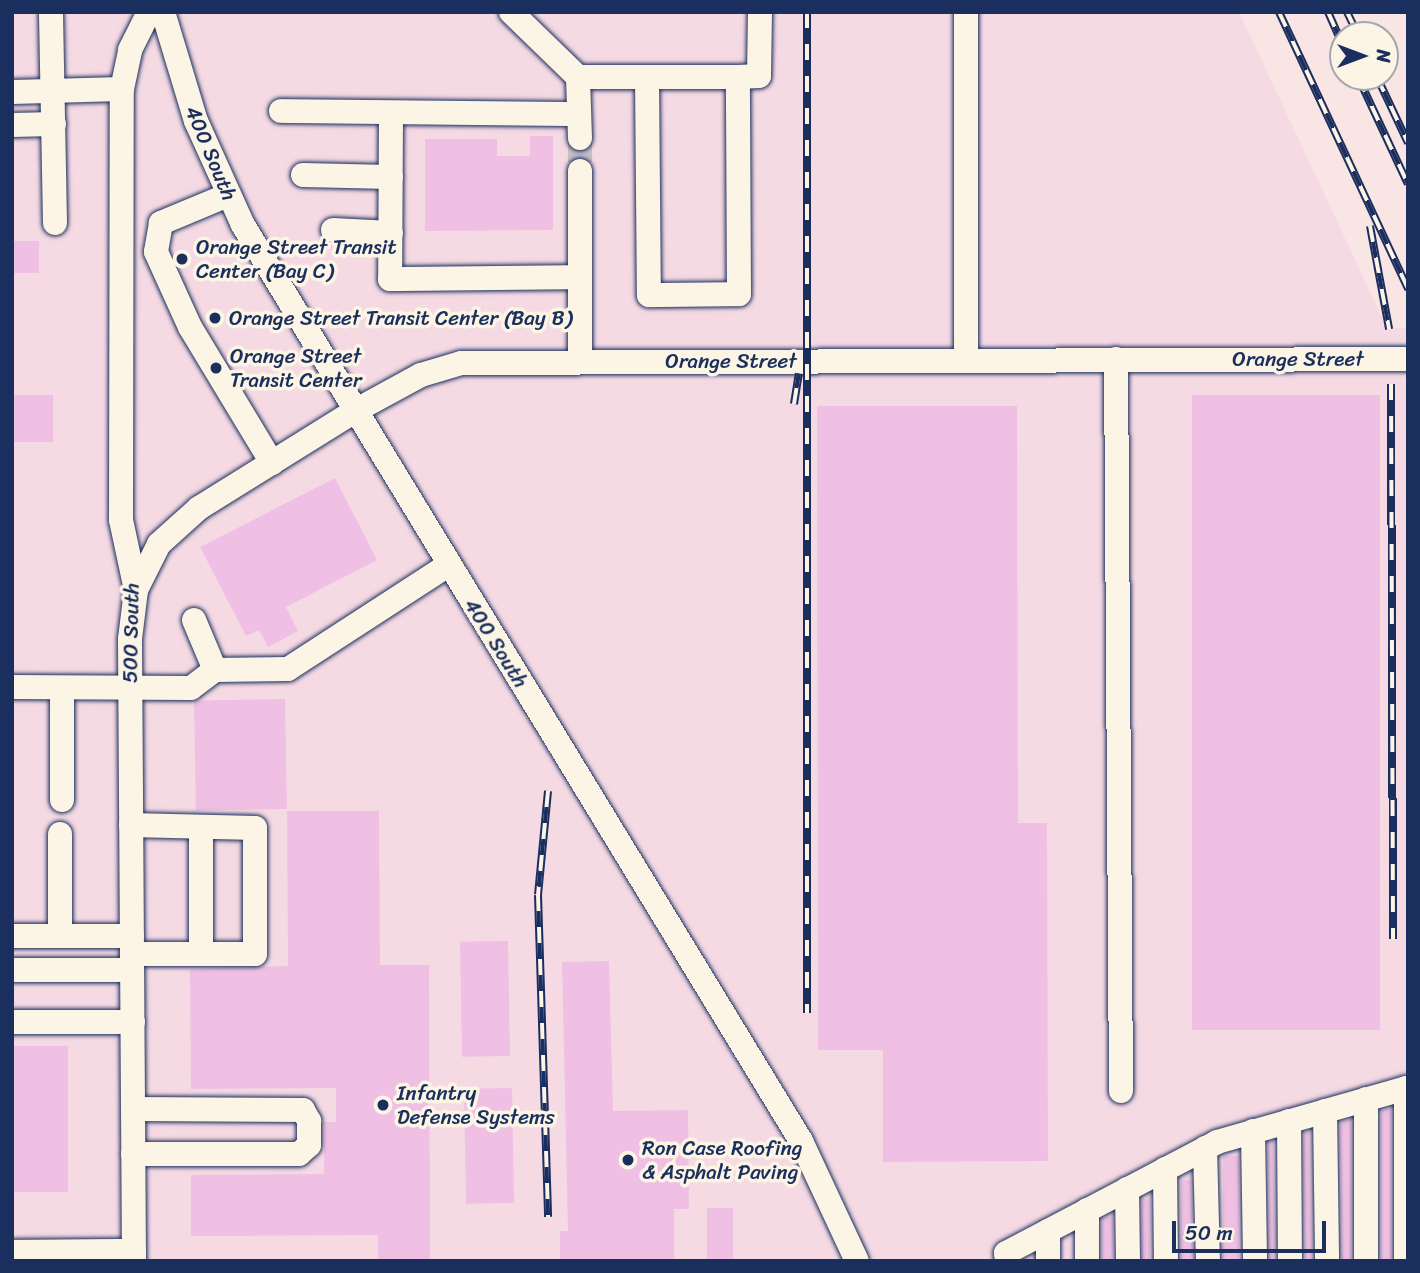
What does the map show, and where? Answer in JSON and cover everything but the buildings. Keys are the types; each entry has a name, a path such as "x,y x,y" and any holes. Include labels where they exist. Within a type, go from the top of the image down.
{"street":[{"name":"500 South","path":"134,1256 131,623 136,590 121,520 122,89 130,50 149,12"},
{"name":"400 South","path":"163,12 196,121 228,195 353,412 801,1141 857,1261"},
{"path":"511,12 578,77 760,76 760,12"},
{"path":"966,12 966,360"},
{"path":"51,13 55,223"},
{"path":"281,111 391,114 579,126 578,77"},
{"path":"648,77 649,295 739,294 738,77"},
{"path":"12,92 122,89"},
{"path":"391,114 390,279 580,277"},
{"path":"12,125 54,124"},
{"path":"580,171 580,360"},
{"path":"303,175 391,177"},
{"path":"228,195 161,223 156,252 190,327 272,463"},
{"path":"333,230 391,233"},
{"path":"1116,359 1121,1091"},
{"name":"Orange Street","path":"136,590 155,551 179,523 353,412 442,366 481,361 580,360 1408,359"},
{"path":"12,687 191,688 215,670 289,669 448,565"},
{"path":"194,620 215,670"},
{"path":"62,688 62,800"},
{"path":"12,970 132,954 255,954 255,828 131,825"},
{"path":"201,827 201,954"},
{"path":"60,834 60,936"},
{"path":"12,936 60,936 132,954"},
{"path":"12,1022 133,1022"},
{"path":"1007,1261 1006,1252 1205,1148 1253,1131 1405,1088 1405,1261"},
{"path":"1366,1099 1366,1261"},
{"path":"133,1109 303,1110 309,1121 309,1145 299,1154 133,1154"},
{"path":"1325,1111 1327,1261"},
{"path":"1289,1121 1290,1261"},
{"path":"1253,1131 1255,1261"},
{"path":"1205,1148 1208,1261"},
{"path":"1165,1169 1166,1261"},
{"path":"1127,1189 1128,1261"},
{"path":"1087,1210 1087,1261"},
{"path":"1048,1231 1048,1261"},
{"path":"12,1252 134,1256"}],"shaded area":[{"path":"12,12 1239,12 1387,328 1408,328 1408,1261 12,1261"}],"tunnel":[{"path":"580,138 580,171"}],"railway":[{"path":"807,12 807,1013"},
{"path":"1279,12 1408,289"},
{"path":"1328,12 1332,21"},
{"path":"1347,12 1351,21"},
{"path":"1365,91 1408,184"},
{"path":"1384,91 1408,143"},
{"path":"1370,226 1389,329"},
{"path":"794,404 799,373"},
{"path":"1391,384 1393,939"},
{"path":"548,791 538,895 548,1217"}],"place":[{"name":"Orange Street Transit Center (Bay C)","path":"182,259"},
{"name":"Orange Street Transit Center (Bay B)","path":"215,318"},
{"name":"Orange Street Transit Center","path":"216,368"},
{"name":"Infantry Defense Systems","path":"383,1105"},
{"name":"Ron Case Roofing & Asphalt Paving","path":"628,1160"}]}
